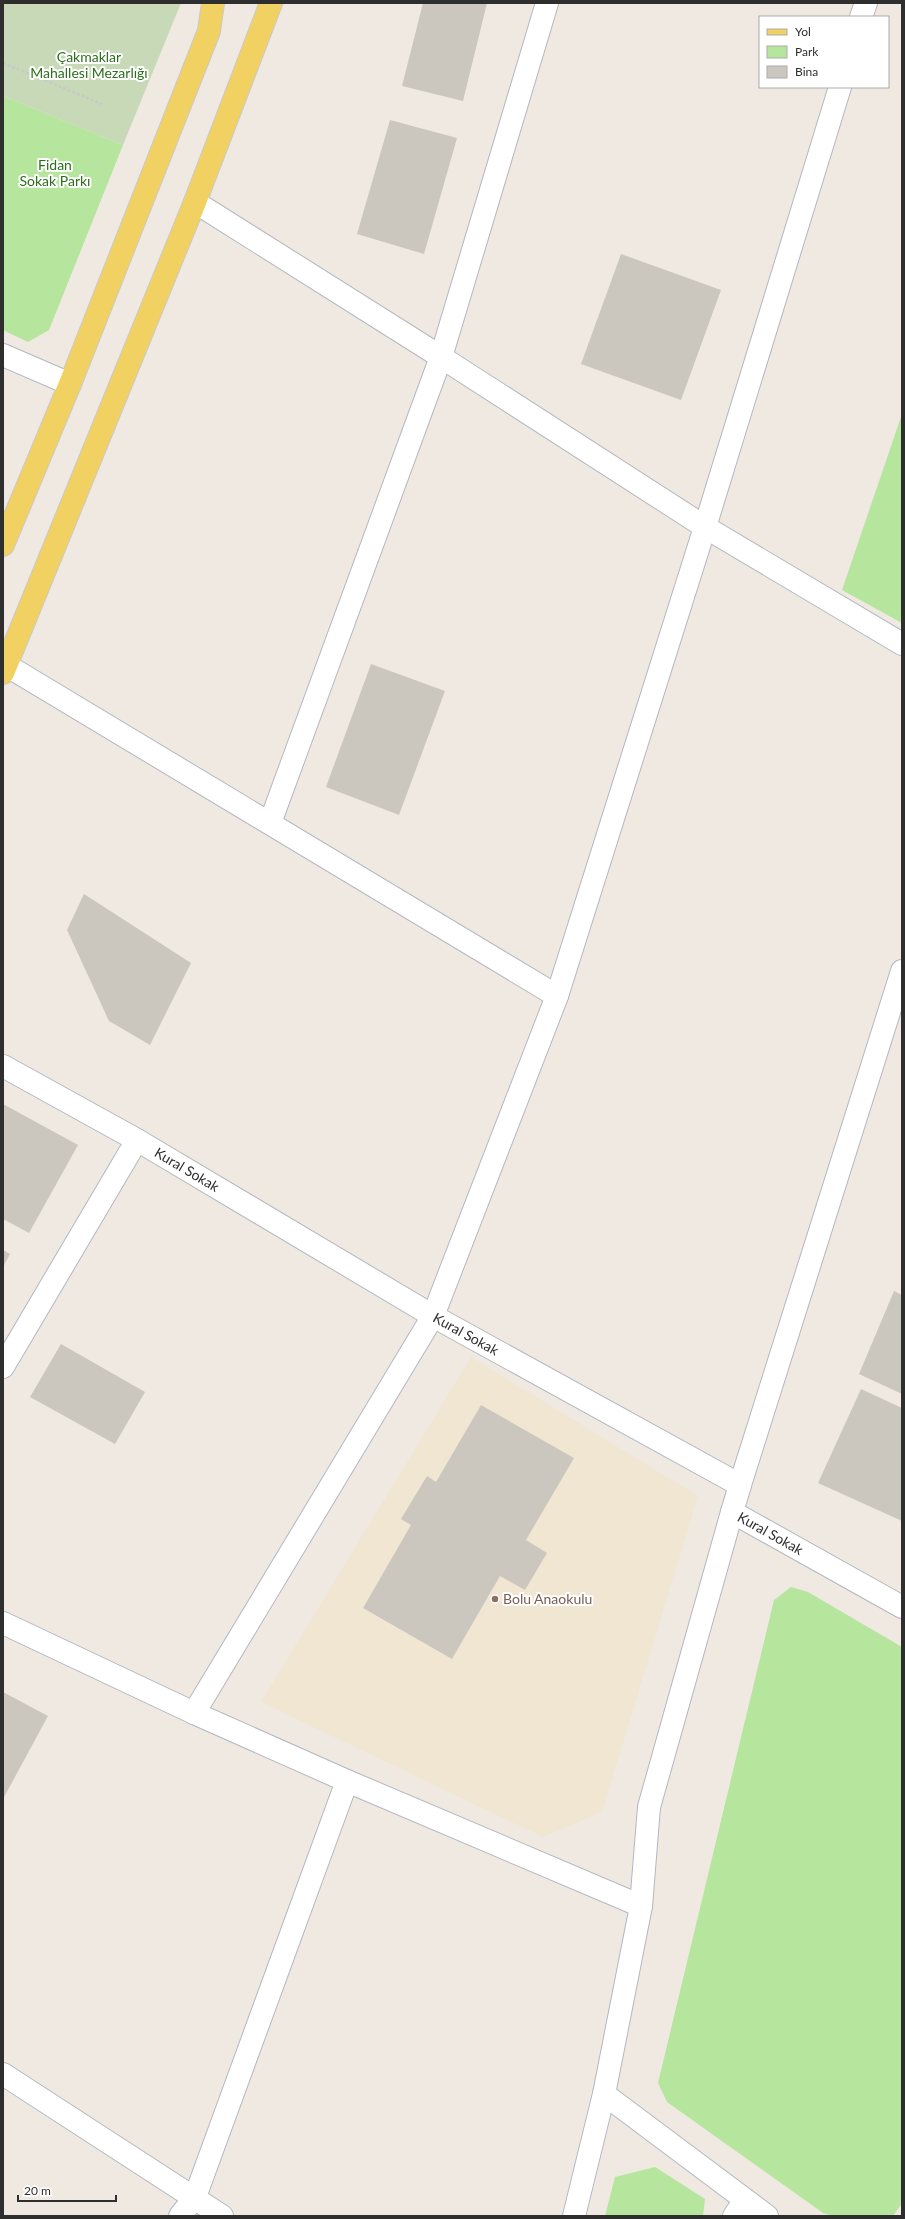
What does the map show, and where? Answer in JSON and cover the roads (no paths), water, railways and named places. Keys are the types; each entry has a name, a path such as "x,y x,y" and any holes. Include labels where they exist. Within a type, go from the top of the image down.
{"main road":[{"path":"3,545 70,384 209,31 213,3"},
{"path":"5,669 195,202 271,3"}],"street":[{"path":"270,823 441,357 547,3"},
{"path":"861,16 866,3"},
{"path":"194,1713 433,1316 557,996 840,88"},
{"path":"195,202 441,357 704,527 902,644"},
{"path":"3,355 70,384"},
{"path":"5,669 270,823 557,996"},
{"path":"740,1485 902,971"},
{"name":"Kural Sokak","path":"3,1066 137,1140 433,1316 740,1485 732,1512 902,1607"},
{"path":"3,1368 137,1140"},
{"path":"574,2216 604,2094 641,1906 649,1807 732,1512"},
{"path":"3,1623 194,1713 347,1781 641,1906"},
{"path":"180,2216 195,2197 347,1781"},
{"path":"3,2074 195,2197 222,2216"},
{"path":"604,2094 740,2208 767,2216"}],"place":[{"name":"Bolu Anaokulu","path":"495,1599"}],"park label":[{"name":"Çakmaklar Mahallesi Mezarlığı","path":"89,66"},
{"name":"Fidan Sokak Parkı","path":"55,174"}]}
